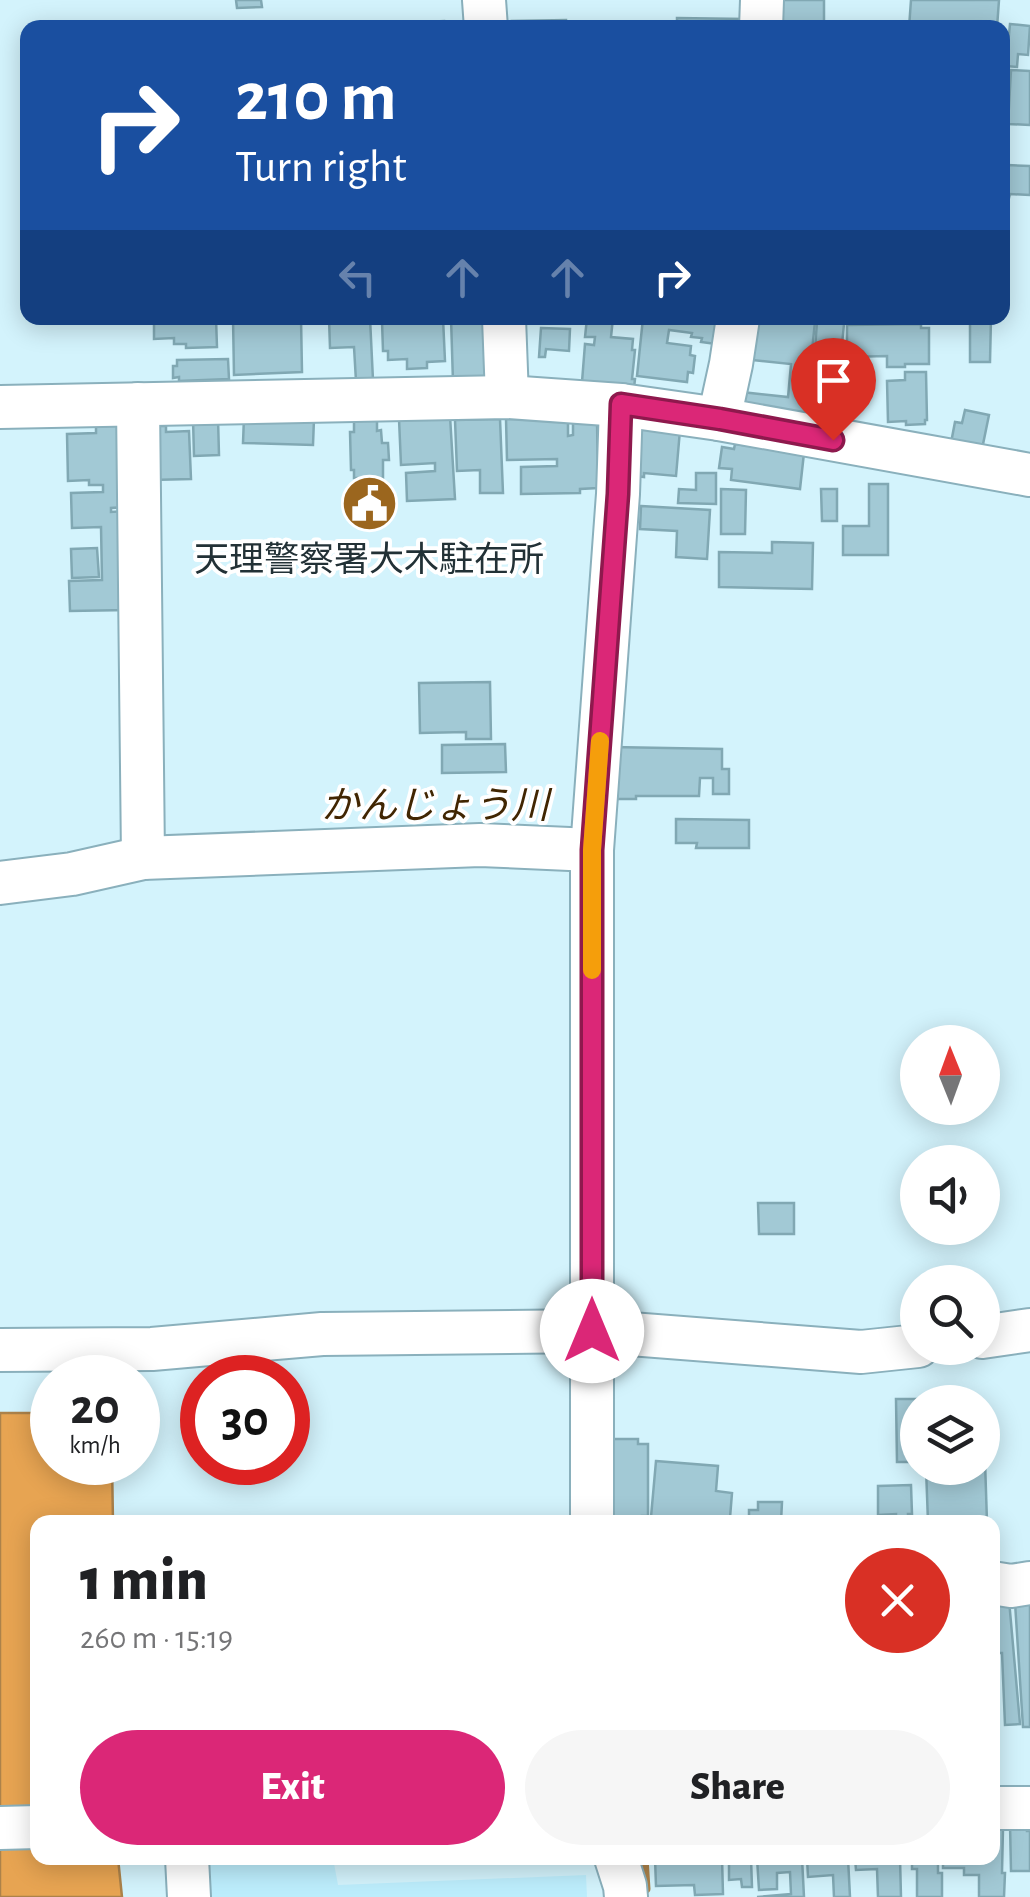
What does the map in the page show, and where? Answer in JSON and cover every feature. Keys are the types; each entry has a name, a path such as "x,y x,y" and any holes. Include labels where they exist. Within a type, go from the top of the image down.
{"street":[{"path":"504,325 507,397"},
{"path":"720,419 737,325"},
{"path":"0,407 507,397 621,404 1030,475"},
{"path":"138,404 143,858"},
{"path":"592,1515 592,850 621,404"},
{"path":"0,883 72,874 143,858 480,844 592,850"},
{"path":"1000,1334 1030,1330"},
{"path":"0,1350 152,1349 322,1334 592,1331 861,1352 900,1348"},
{"path":"1000,1584 1030,1584"},
{"path":"1000,1808 1030,1808"},
{"path":"0,1828 30,1827"},
{"path":"187,1865 189,1897"},
{"path":"618,1865 626,1897"}],"shaded area":[{"path":"0,1413 30,1413 30,1485 112,1485 113,1515 30,1515 30,1812 0,1813"},
{"path":"30,1848 30,1865 119,1865 122,1897 0,1897 0,1849"},
{"path":"199,1865 334,1865 338,1885 586,1875 587,1897 200,1897"}],"building":[{"path":"236,0 261,0 262,7 237,8"},
{"path":"766,0 824,0 824,20 776,20"},
{"path":"911,0 999,0 998,20 910,20"},
{"path":"677,18 745,19 745,20"},
{"path":"1010,24 1030,26 1028,55 1018,54 1017,67 1010,66"},
{"path":"1011,70 1030,71 1030,125 1010,124"},
{"path":"1010,165 1030,166 1030,195 1010,194"},
{"path":"154,325 216,325 217,347 186,348 186,344 174,344 174,338 154,339"},
{"path":"233,325 301,325 302,372 234,375"},
{"path":"329,325 370,325 373,380 356,381 354,347 330,348"},
{"path":"382,325 443,325 445,361 427,362 427,368 407,369 407,359 388,360 388,351 383,351"},
{"path":"451,325 491,325 493,380 453,382"},
{"path":"586,325 612,325 611,337 633,339 634,388 582,382 585,344 594,345 595,337 585,337"},
{"path":"642,325 726,325 724,345 701,342 702,338 691,337 692,333 669,330 667,343 691,346 690,355 695,356 693,373 688,372 687,382 637,376"},
{"path":"745,325 815,325 804,427 739,415 741,392 788,397 791,364 742,359"},
{"path":"817,325 844,325 840,365 814,362"},
{"path":"847,325 929,328 929,364 887,367 887,356 847,357"},
{"path":"970,325 991,325 990,362 970,362"},
{"path":"541,328 570,329 569,351 546,349 545,357 539,357"},
{"path":"228,359 229,379 173,378 177,360"},
{"path":"817,368 852,372 845,425 811,420"},
{"path":"905,372 926,372 925,424 888,422 887,381 905,380"},
{"path":"965,410 989,415 981,454 950,448 955,422 962,423"},
{"path":"450,416 455,499 407,501 406,473 435,471 435,463 401,465 399,419"},
{"path":"244,417 314,419 313,445 243,443"},
{"path":"218,418 219,455 194,456 193,419"},
{"path":"354,418 377,418 382,443 388,443 389,460 383,460 383,478 354,478 350,432 354,432"},
{"path":"568,418 568,436 573,435 573,419 597,419 598,488 580,489 580,493 521,494 521,467 557,466 557,459 507,460 506,419"},
{"path":"500,419 503,493 480,493 480,470 457,471 455,420"},
{"path":"118,425 126,507 111,508 111,512 126,511 128,610 70,611 69,581 102,580 101,527 72,528 71,493 103,492 103,485 89,485 89,480 68,481 67,434 96,433 96,426"},
{"path":"154,426 166,426 166,432 189,431 191,479 151,480"},
{"path":"632,426 680,430 676,476 628,475"},
{"path":"735,444 804,453 800,489 731,480 732,469 719,468 722,447 734,449"},
{"path":"696,473 716,473 716,504 678,503 679,489 696,490"},
{"path":"869,484 888,484 888,555 843,555 843,526 869,526"},
{"path":"721,489 746,490 745,534 721,534"},
{"path":"821,489 837,489 837,521 822,521"},
{"path":"641,506 710,510 707,559 676,557 677,531 640,529"},
{"path":"772,542 813,543 812,589 719,587 719,552 772,553"},
{"path":"97,548 99,577 72,578 71,549"},
{"path":"490,682 491,739 466,739 466,732 420,733 419,683"},
{"path":"505,744 506,772 442,773 442,745"},
{"path":"612,747 722,749 722,769 729,769 729,794 713,794 713,778 700,778 699,796 612,799"},
{"path":"676,819 749,820 749,848 696,848 697,843 676,843"},
{"path":"758,1203 794,1203 794,1234 759,1234"},
{"path":"896,1399 900,1399 900,1462"},
{"path":"612,1439 638,1439 638,1444 648,1444 648,1515 612,1515"},
{"path":"656,1461 718,1466 716,1491 732,1493 730,1515 651,1515"},
{"path":"911,1485 912,1514 878,1515 878,1486"},
{"path":"927,1485 986,1485 987,1515 928,1515"},
{"path":"758,1502 782,1502 781,1515 749,1515 749,1510 758,1510"},
{"path":"1030,1586 1030,1727 1023,1727 1014,1587"},
{"path":"1009,1600 1020,1724 1005,1725 1000,1601"},
{"path":"1027,1823 1030,1871 1011,1871 1010,1824"},
{"path":"1000,1827 1003,1828 1004,1897 979,1897 979,1875 964,1875 964,1868 943,1868 1000,1865"},
{"path":"655,1865 722,1865 723,1894 695,1895 694,1885 656,1886"},
{"path":"729,1865 751,1865 752,1887 742,1887 741,1879 729,1880"},
{"path":"757,1865 802,1865 804,1897 757,1897 791,1894 790,1872 777,1873 777,1889 759,1890"},
{"path":"807,1865 848,1865 850,1897 834,1897 833,1875 808,1877"},
{"path":"856,1865 900,1865 901,1897 878,1897 877,1869 856,1870"},
{"path":"912,1865 938,1865 942,1897 917,1897 917,1869 912,1869"}],"waterway":[{"name":"かんじょう川","path":"644,1865 646,1889"}],"slow traffic":[{"path":"592,970 592,850 600,741"}],"place":[{"name":"天理警察署大木駐在所","path":"369,503"}],"route":[{"path":"592,1331 592,850 621,404 833,440"}]}
